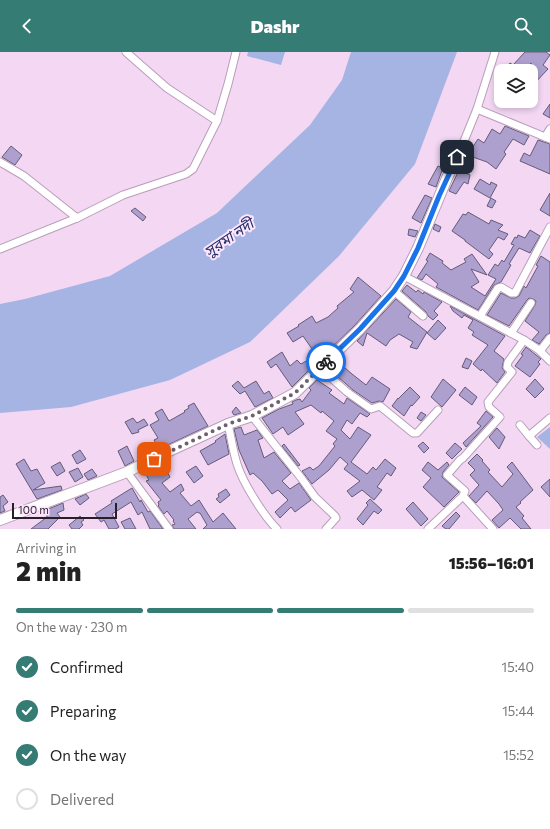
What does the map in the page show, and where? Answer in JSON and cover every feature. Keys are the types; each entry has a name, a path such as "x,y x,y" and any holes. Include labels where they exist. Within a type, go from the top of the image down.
{"street":[{"path":"126,52 168,88 217,121"},
{"path":"0,249 77,218 123,195 186,174 193,169 217,121 236,52"},
{"path":"0,520 127,472 228,424 252,416 295,393 360,329 394,291 404,276 418,248 439,196 478,109 495,52"},
{"path":"478,109 547,138 550,129"},
{"path":"0,162 24,176 77,218"},
{"path":"480,316 498,288 501,287 511,293 515,292 550,227"},
{"path":"404,276 524,340 540,351 550,361"},
{"path":"394,291 423,316"},
{"path":"511,333 530,303"},
{"path":"540,351 550,338"},
{"path":"428,529 463,496 465,491 448,475 500,417 489,407 488,402 512,372 507,367 508,362 524,340"},
{"path":"320,368 347,392 371,409 380,406 413,433 417,433 438,410"},
{"path":"252,416 302,479 315,498 336,518 326,529"},
{"path":"529,436 550,418"},
{"path":"228,424 237,464 249,489 270,522 277,529"},
{"path":"520,426 537,445"},
{"path":"127,472 169,529"},
{"path":"463,496 493,529"}],"water":[{"path":"248,52 285,52 281,65 247,56"},
{"name":"সুরমা নদী","path":"351,52 457,52 415,164 339,256 250,342 170,380 71,407 0,413 0,304 25,299 110,276 217,213 310,125 342,80"},
{"path":"550,427 550,449 537,437"}],"building":[{"path":"525,52 546,52 550,55 543,65 548,69 538,80 538,64 514,64"},
{"path":"550,104 550,118 543,114"},
{"path":"505,126 529,136 524,145 513,139 504,152 506,154 496,169 487,162 467,155 470,147 472,148 478,139 484,143 492,129 500,134"},
{"path":"538,140 550,144 550,174 520,161 524,153 530,156"},
{"path":"11,146 22,155 15,165 2,157"},
{"path":"438,166 443,168 436,187 428,184"},
{"path":"459,170 470,175 468,184 464,182 456,194 449,191"},
{"path":"480,179 490,185 491,182 497,185 490,198 474,189"},
{"path":"550,193 550,216 540,210"},
{"path":"425,195 432,198 421,223 412,218"},
{"path":"491,198 496,201 492,208 487,206"},
{"path":"135,208 146,217 143,221 131,211"},
{"path":"468,212 489,224 491,220 503,225 498,230 508,234 504,240 498,237 489,250 493,254 489,259 452,231 463,214 466,215"},
{"path":"435,224 441,227 439,232 433,229"},
{"path":"409,229 418,231 415,237 408,235"},
{"path":"530,230 540,236 530,253 519,248 509,264 511,265 501,282 494,285 478,310 436,287 438,284 426,274 422,280 417,278 428,261 426,260 430,253 443,261 442,263 451,270 466,262 464,259 472,254 487,275 471,269 479,282 471,287 485,296 496,279 488,275 495,264 498,266 502,260 504,262 514,245 511,244 515,237 517,238 518,235 525,238"},
{"path":"541,256 550,262 550,333 546,335 539,344 532,340 539,332 525,321 535,305 536,301 533,299 529,298 527,300 509,326 487,315 501,293 511,298 519,296 524,286 526,288 538,266 536,265"},
{"path":"358,277 381,296 355,325 319,359 303,336 293,342 287,333 312,316 316,323 328,317 338,308 337,306 354,292 350,289"},
{"path":"407,285 416,292 418,290 423,294 424,292 442,302 434,311 438,315 433,320 402,291"},
{"path":"396,299 411,312 408,317 427,332 417,349 410,347 413,342 399,334 390,340 386,346 367,333 363,346 357,341"},
{"path":"450,306 505,336 494,351 504,359 502,368 505,372 497,383 482,369 481,371 473,364 488,345 472,335 474,332 468,328 473,320 464,315 462,318 453,311"},
{"path":"438,320 446,328 435,340 427,333"},
{"path":"526,347 541,359 538,362 540,364 530,377 515,366 523,355 521,354"},
{"path":"282,352 290,366 297,360 301,364 312,358 316,363 292,387 276,364 271,368 267,362"},
{"path":"466,358 472,361 468,369 462,367"},
{"path":"337,361 366,385 372,377 390,389 383,402 379,401 372,403 353,390 330,370"},
{"path":"443,379 456,390 442,407 431,397"},
{"path":"535,379 544,389 535,398 526,389"},
{"path":"317,380 332,390 329,393 344,404 347,398 370,414 367,417 360,413 352,424 347,420 341,430 350,439 358,427 371,435 351,462 367,474 373,467 376,470 385,459 396,468 391,476 387,473 377,487 382,490 374,500 362,490 352,497 347,491 360,481 344,469 348,464 340,457 329,470 312,484 302,471 310,467 313,470 319,466 335,446 333,444 337,439 326,431 334,421 322,411 321,413 311,405 295,412 304,424 288,435 283,427 273,434 262,418 279,409 293,404 292,402 296,400 300,399 302,402 311,390 309,388"},
{"path":"238,381 244,388 256,381 264,394 269,391 273,398 255,407 245,391 240,394 232,386"},
{"path":"410,387 420,397 412,406 411,405 404,416 392,406"},
{"path":"465,387 477,397 472,405 459,395"},
{"path":"194,403 208,426 159,449 154,440 158,438 150,425 159,420 155,413 162,409 169,421 185,412 184,411 189,408 188,406"},
{"path":"236,407 241,413 234,415 232,412"},
{"path":"486,411 493,417 466,447 463,443 481,426 477,423"},
{"path":"421,412 426,415 421,421 417,418"},
{"path":"133,418 137,423 144,419 148,425 138,430 139,432 132,434 125,422"},
{"path":"241,427 244,435 257,430 263,438 258,440 264,458 274,452 291,473 282,481 290,489 299,483 311,500 295,512 291,507 280,518 275,512 288,500 278,490 272,494 262,481 253,473 250,475 239,450 234,429"},
{"path":"497,428 505,437 499,449 489,437"},
{"path":"225,434 229,454 208,465 200,451 216,442 215,441"},
{"path":"423,442 429,448 424,453 418,446"},
{"path":"455,443 462,449 452,459 446,453"},
{"path":"284,444 300,465 298,466 282,446"},
{"path":"127,446 134,461 125,466 118,451"},
{"path":"80,450 86,459 77,464 72,455"},
{"path":"477,454 490,470 488,472 502,487 513,474 507,467 512,462 533,490 516,507 524,516 522,518 531,529 521,529 510,518 499,528 492,520 503,510 487,491 476,503 469,496 479,485 470,475 475,470 468,463"},
{"path":"24,459 31,471 37,469 45,483 33,490 61,486 62,490 37,499 16,464"},
{"path":"60,462 65,471 57,476 51,467"},
{"path":"428,462 438,470 447,462 449,465 443,472 442,477 459,492 444,507 423,487 431,478 422,470"},
{"path":"157,464 161,473 166,470 170,477 162,483 170,492 181,484 184,490 180,493 191,506 199,500 213,522 223,513 236,529 203,529 207,525 200,513 197,512 188,519 196,529 174,529 172,525 175,524 173,521 174,520 167,511 164,514 158,506 158,502 161,500 146,481 149,480 144,471"},
{"path":"196,466 203,476 194,483 186,472"},
{"path":"78,468 83,477 75,482 69,472"},
{"path":"92,469 97,476 88,480 84,474"},
{"path":"550,479 550,497 541,487"},
{"path":"132,488 140,502 141,500 148,512 150,511 163,529 150,529 142,512 138,515 131,502 112,514 119,527 116,529 109,529 104,520 101,522 95,514 112,503 111,501"},
{"path":"226,489 230,495 220,503 216,499 219,497 218,494"},
{"path":"86,494 89,498 80,505 75,499"},
{"path":"3,495 8,502 3,506 5,511 0,513 0,497"},
{"path":"370,499 382,510 378,514 374,511 363,525 357,519 368,505 366,503"},
{"path":"413,502 428,519 421,526 406,509"},
{"path":"63,503 64,510 57,513 60,517 48,529 31,529 47,517 46,510"},
{"path":"456,512 460,516 449,529 442,526"},
{"path":"80,516 84,520 81,522 83,525 79,529 72,529 69,525"},
{"path":"130,518 136,529 125,529 121,522"}],"way so far":[{"path":"154,459 228,424 252,416 295,393 326,362"}],"route":[{"path":"326,362 360,329 394,291 404,276 418,248 457,157"}]}
